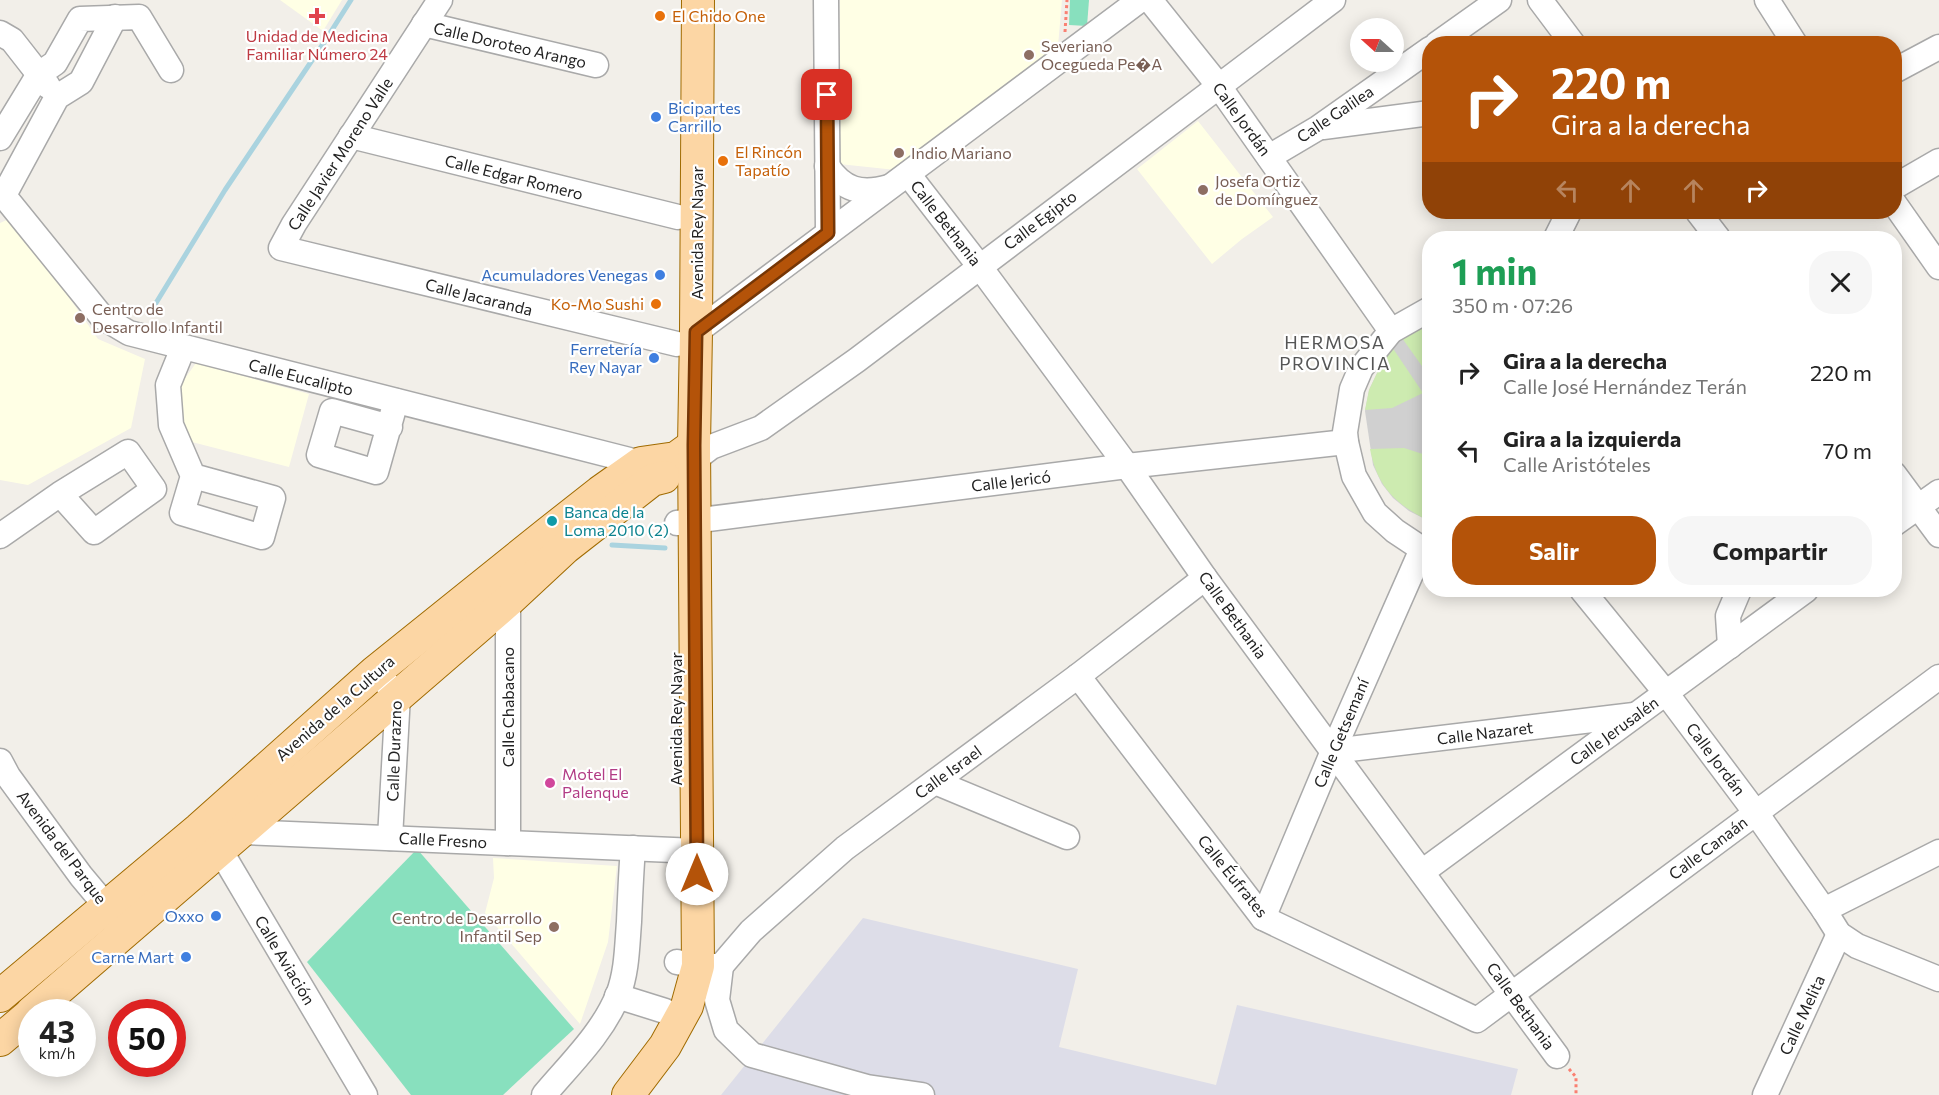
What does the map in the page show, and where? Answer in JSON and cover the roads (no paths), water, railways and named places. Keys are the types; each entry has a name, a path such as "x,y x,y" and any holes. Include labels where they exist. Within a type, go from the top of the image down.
{"main road":[{"name":"Avenida Rey Nayar","path":"679,0 678,217 687,338"},
{"name":"Avenida Rey Nayar","path":"628,1095 665,1046 687,1006 699,965 687,850 686,522 680,460 687,338 698,0"},
{"name":"Avenida de la Cultura","path":"48,999 127,931 220,831 375,672 566,548 607,501 680,460"},
{"name":"Avenida de la Cultura","path":"0,996 106,905 220,831 398,695 495,593"},
{"name":"Avenida Rey Nayar","path":"610,1095 655,1035 670,998 699,965"},
{"name":"Avenida de la Cultura","path":"0,1040 18,1025"}],"street":[{"name":"Calle Javier Moreno Valle","path":"281,248 440,0"},
{"path":"826,0 828,233"},
{"path":"687,338 1140,0"},
{"name":"Calle Jordán","path":"1150,0 1218,86 1391,331"},
{"name":"Calle Egipto","path":"680,460 761,428 857,360 1333,0"},
{"path":"1448,36 1499,0"},
{"path":"1540,0 1567,36"},
{"path":"1779,4 1792,36"},
{"path":"2,193 57,97 81,82 116,17"},
{"path":"0,138 39,74 55,63 80,19 139,17 171,70"},
{"name":"Calle Doroteo Arango","path":"424,24 596,65"},
{"path":"0,34 12,39 57,97"},
{"path":"1902,67 1939,46"},
{"name":"Calle Galilea","path":"1269,157 1318,128 1422,55"},
{"path":"1318,128 1422,114"},
{"name":"Calle Edgar Romero","path":"351,136 678,217"},
{"path":"1902,183 1939,162"},
{"path":"827,166 844,184 855,189 867,191 898,180"},
{"name":"Calle Bethania","path":"898,180 980,267 1127,466 1205,578 1557,1056"},
{"name":"Calle Eucalipto","path":"2,193 102,317 129,333 396,401 680,460"},
{"path":"1902,214 1939,267"},
{"path":"1703,219 1713,231"},
{"name":"Calle Jacaranda","path":"281,248 687,338"},
{"path":"1422,314 1391,331 1361,368 1352,389 1345,432 1354,476 1375,513 1395,531 1422,547"},
{"path":"183,348 168,386 171,425 193,476"},
{"path":"390,427 396,401"},
{"name":"Calle Jericó","path":"686,522 1127,466 1346,442"},
{"path":"1902,484 1939,535"},
{"path":"1902,518 1939,492"},
{"path":"0,536 60,494"},
{"name":"Calle Getsemaní","path":"1263,918 1333,751 1422,558"},
{"name":"Calle Israel","path":"699,965 751,931 845,848 1078,676 1205,578"},
{"name":"Calle Chabacano","path":"495,593 508,843"},
{"name":"Calle Jordán","path":"1588,597 1666,693 1756,813 1839,934 1857,946 1939,980"},
{"path":"1730,646 1728,616 1736,597"},
{"name":"Calle Jerusalén","path":"1422,872 1796,597"},
{"name":"Calle Durazno","path":"375,672 398,695 390,838"},
{"name":"Calle Éufrates","path":"1078,676 1263,918 1477,1020"},
{"name":"Calle Canaán","path":"1477,1020 1939,677"},
{"name":"Calle Nazaret","path":"1333,751 1637,715"},
{"name":"Avenida del Parque","path":"0,761 8,776 81,876 127,931"},
{"path":"935,782 1067,837"},
{"name":"Calle Fresno","path":"220,831 687,850"},
{"name":"Calle Aviación","path":"220,831 365,1095"},
{"path":"544,1095 590,1042 617,996 627,958 633,848"},
{"path":"1824,910 1939,852"},
{"name":"Calle Melita","path":"1765,1095 1839,934"},
{"path":"699,965 717,1000 726,1030 752,1055 867,1087 922,1095"},
{"path":"617,996 665,1011"}],"waterway":[{"path":"156,303 225,190 351,0"},
{"path":"612,545 665,548"}],"place":[{"name":"Unidad de Medicina Familiar Número 24","path":"317,16"},
{"name":"El Chido One","path":"660,16"},
{"name":"Severiano Ocegueda Pe�A","path":"1029,55"},
{"name":"Bicipartes Carrillo","path":"656,117"},
{"name":"Indio Mariano","path":"899,153"},
{"name":"El Rincón Tapatío","path":"723,161"},
{"name":"Josefa Ortiz de Domínguez","path":"1203,190"},
{"name":"Acumuladores Venegas","path":"660,275"},
{"name":"Ko-Mo Sushi","path":"656,304"},
{"name":"Centro de Desarrollo Infantil","path":"80,318"},
{"name":"Ferretería Rey Nayar","path":"654,358"},
{"name":"Banca de la Loma 2010 (2)","path":"552,521"},
{"name":"Motel El Palenque","path":"550,783"},
{"name":"Oxxo","path":"216,916"},
{"name":"Centro de Desarrollo Infantil Sep","path":"554,927"},
{"name":"Carne Mart","path":"186,957"}],"district":[{"name":"HERMOSA PROVINCIA","path":"1335,353"}]}
